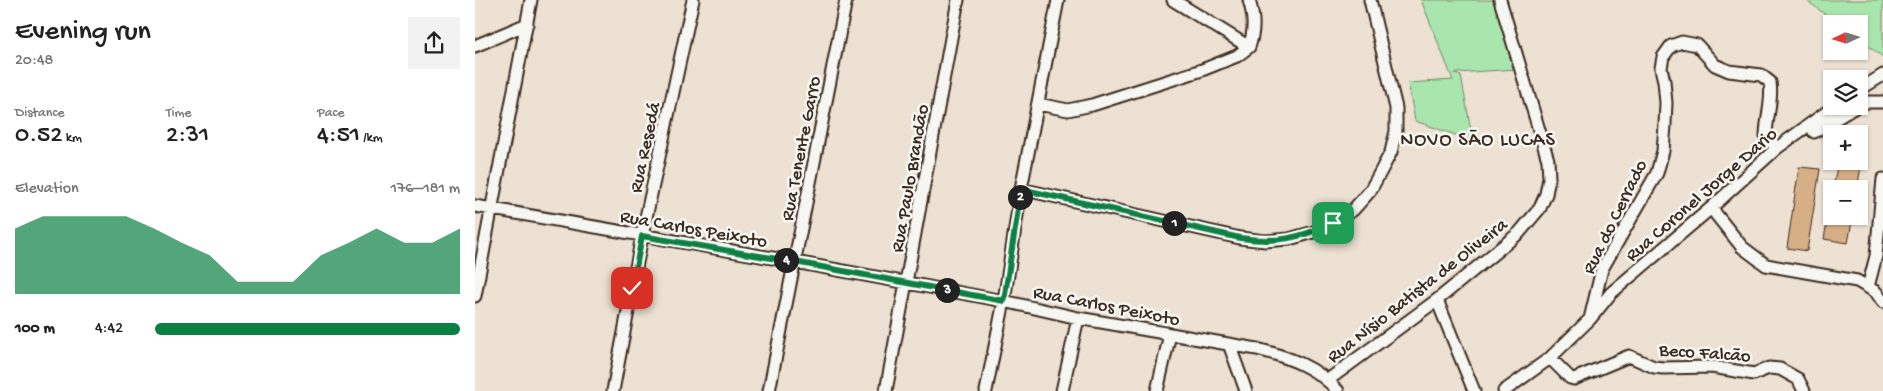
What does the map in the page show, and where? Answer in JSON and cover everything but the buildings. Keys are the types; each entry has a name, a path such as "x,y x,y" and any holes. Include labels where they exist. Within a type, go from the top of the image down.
{"street":[{"path":"475,296 531,0"},
{"name":"Rua Resedá","path":"613,391 642,236 693,0"},
{"name":"Rua Tenente Garro","path":"769,391 846,0"},
{"name":"Rua Paulo Brandão","path":"886,391 958,0"},
{"path":"986,391 1004,301 1021,189 1058,0"},
{"path":"1173,0 1249,47"},
{"path":"1038,104 1068,110 1092,105 1209,68 1237,56 1249,47 1254,34 1254,18 1249,0"},
{"path":"1021,189 1240,238 1265,241 1289,239 1314,232 1333,223 1353,210 1370,190 1391,152 1396,131 1396,108 1370,0"},
{"name":"Rua Nísio Batista de Oliveira","path":"1328,380 1437,300 1519,233 1540,208 1546,194 1549,178 1548,160 1502,2"},
{"path":"475,46 527,24"},
{"name":"Rua do Cerrado","path":"1590,319 1602,269 1657,173 1663,151 1666,103 1661,68 1663,57 1671,46 1682,42 1697,45 1715,65 1729,71 1761,75 1770,82 1771,104 1766,124 1766,137 1777,148"},
{"path":"1868,84 1883,75"},
{"path":"1868,102 1883,102"},
{"name":"Rua Coronel Jorge Dario","path":"1504,391 1550,358 1590,319 1611,293 1711,208 1777,148 1823,115"},
{"path":"1814,132 1843,115"},
{"path":"1868,287 1877,256 1883,179"},
{"name":"Rua Carlos Peixoto","path":"475,206 795,262 1004,301 1077,318 1282,355 1307,366 1328,380 1338,391"},
{"path":"1711,208 1742,247 1766,265 1857,281 1877,292 1883,302"},
{"path":"1437,300 1474,391"},
{"path":"1062,391 1077,318"},
{"path":"1157,391 1170,334"},
{"path":"1229,344 1246,391"},
{"name":"Beco Falcão","path":"1550,358 1570,378 1574,379 1625,357 1633,356 1653,366 1663,368 1713,367 1754,374 1769,368 1780,369 1798,379 1804,391"}],"green space":[{"path":"1421,0 1496,0 1518,69 1455,73 1461,76 1473,141 1415,121 1408,83 1453,80"},
{"path":"1806,0 1883,0 1883,57 1868,46 1868,15 1826,15"}],"district":[{"name":"NOVO SÃO LUCAS","path":"1478,138"}],"route":[{"path":"632,288 642,236 1004,301 1021,189 1240,238 1265,241 1289,239 1314,232 1333,223"}]}
